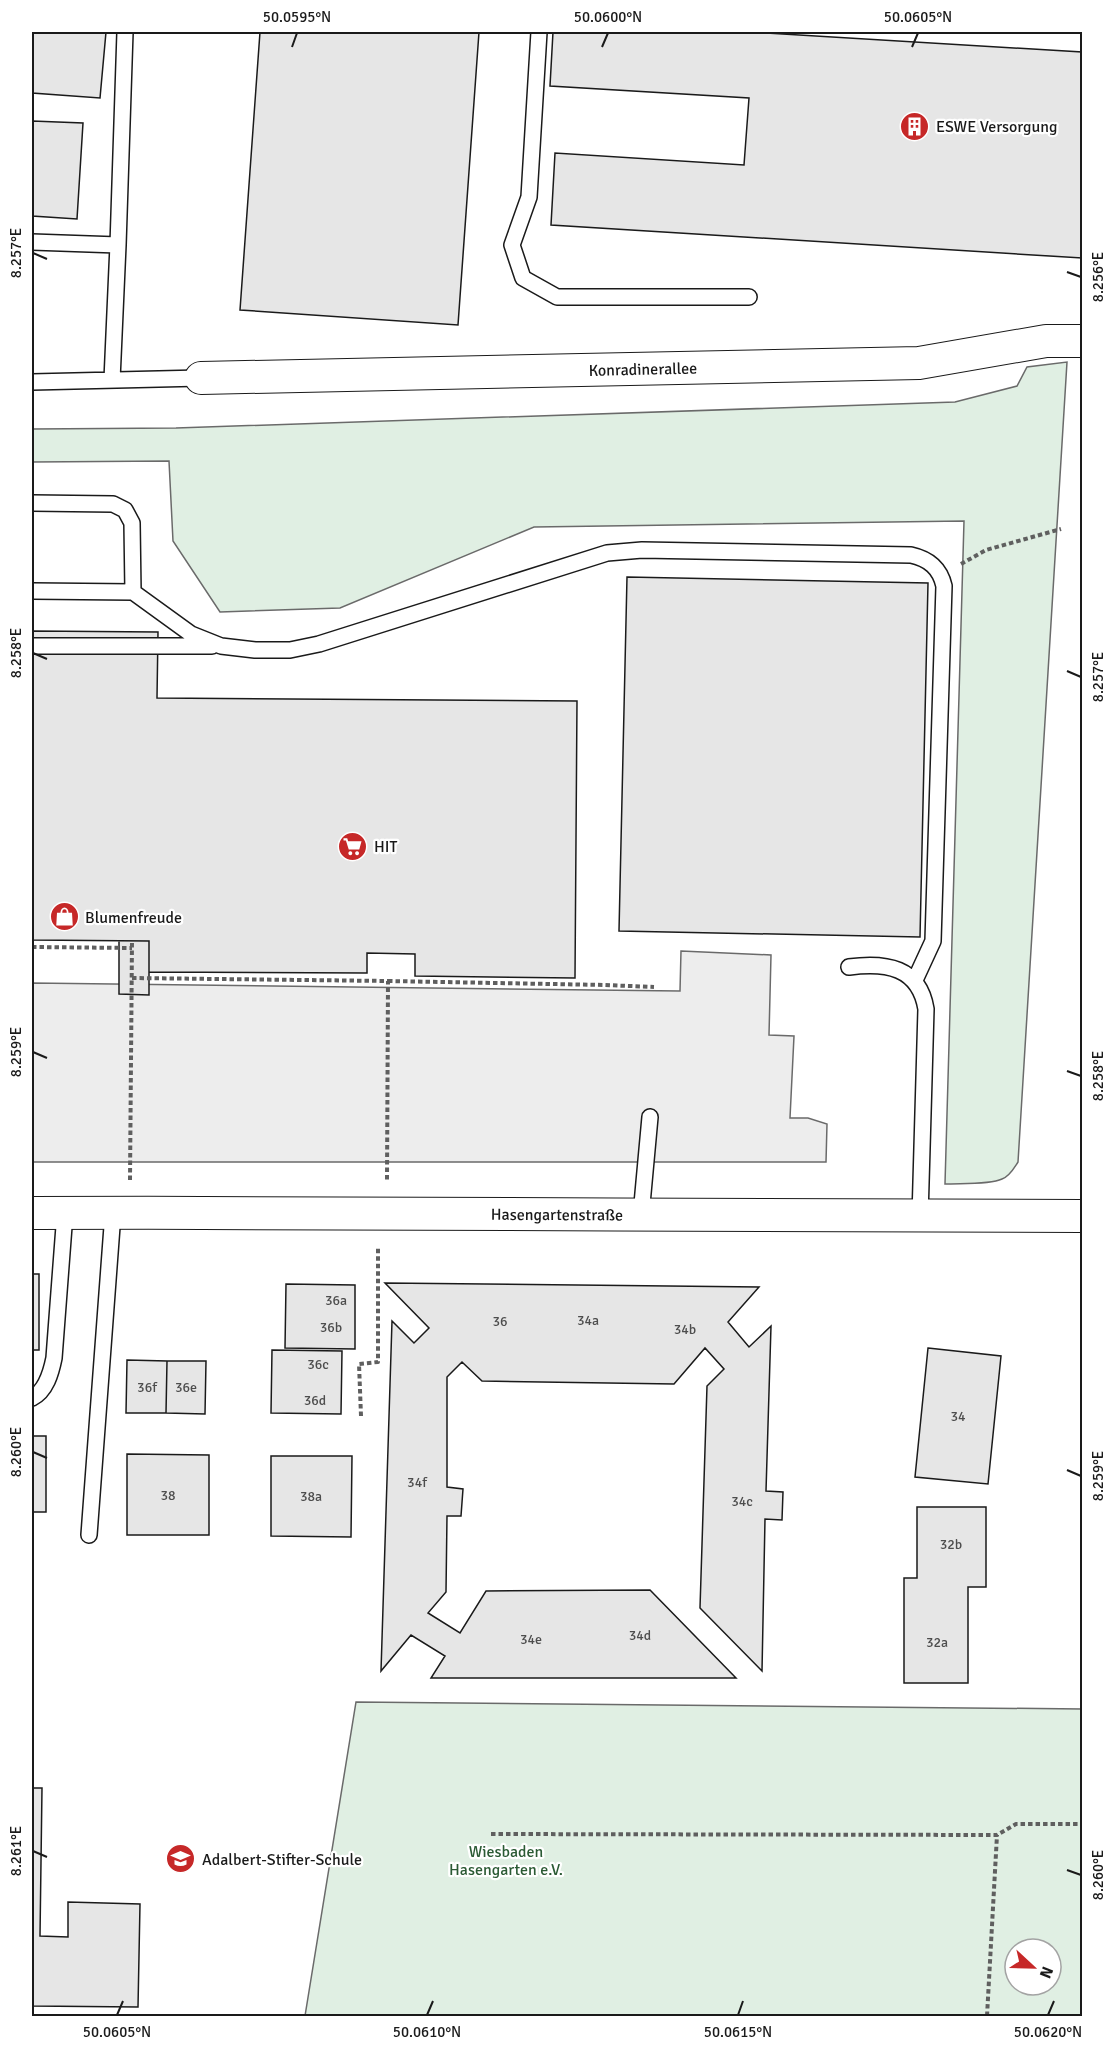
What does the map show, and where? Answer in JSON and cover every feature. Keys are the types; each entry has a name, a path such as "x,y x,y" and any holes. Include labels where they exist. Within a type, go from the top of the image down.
{"street":[{"name":"Konradinerallee","path":"201,378 919,363 1046,341 1083,341"},
{"name":"Hasengartenstraße","path":"32,1213 1083,1216"}],"lane":[{"path":"112,380 125,32"},
{"path":"539,32 529,197 512,245 523,278 557,297 749,297"},
{"path":"32,242 118,245"},
{"path":"32,382 201,378"},
{"path":"32,503 113,504 125,510 132,523 133,592"},
{"path":"32,646 221,646 255,650 290,650 319,644 607,553 642,550 922,557 933,564 942,575 944,586 933,941 915,980"},
{"path":"32,591 133,592 190,633 221,646"},
{"path":"849,967 862,965 891,968 915,980 922,990 926,1009 920,1217"},
{"path":"641,1215 650,1117"},
{"path":"32,1398 38,1395 50,1377 54,1358 65,1213"},
{"path":"89,1534 121,1213"}],"path":[{"path":"986,550 1061,529"},
{"path":"121,1213 132,940"},
{"path":"32,947 132,948"},
{"path":"132,978 654,987"},
{"path":"361,1416 359,1364 378,1362 388,981"},
{"path":"491,1834 997,1835 1016,1824 1083,1824"},
{"path":"987,2016 997,1835"}],"green space":[{"path":"1067,362 1018,1162 1005,1178 982,1183 945,1184 964,521 534,527 340,608 220,612 173,541 169,461 32,462 32,429 176,428 955,402 1017,386 1027,367"},
{"name":"Wiesbaden Hasengarten e.V.","path":"356,1702 1082,1709 1082,2016 305,2016"}],"shaded area":[{"path":"681,951 771,955 769,1035 794,1036 790,1118 808,1118 827,1124 826,1162 32,1162 32,983 680,991"}],"building":[{"path":"32,32 106,32 100,98 32,93"},
{"path":"260,32 479,32 458,325 240,310"},
{"name":"ESWE Versorgung","path":"553,32 749,32 1082,52 1082,258 551,225 555,153 744,165 749,98 550,86"},
{"path":"32,121 83,123 77,219 32,216"},
{"path":"627,577 928,583 920,937 619,931"},
{"path":"32,631 158,632 157,698 577,701 575,978 415,976 415,954 367,953 367,973 149,972 149,941 32,940"},
{"path":"119,941 149,941 149,995 119,994"},
{"path":"32,1274 39,1274 39,1350 32,1350"},
{"path":"385,1283 759,1287 728,1322 749,1347 771,1326 766,1491 783,1492 782,1520 765,1519 762,1671 700,1608 707,1386 724,1369 705,1348 674,1384 482,1381 462,1362 447,1377 447,1487 463,1489 461,1516 447,1516 446,1592 428,1613 460,1633 486,1591 650,1590 736,1678 431,1678 445,1656 411,1635 381,1671 392,1321 414,1343 429,1328"},
{"path":"286,1284 355,1285 355,1349 285,1348"},
{"path":"928,1348 1001,1356 988,1484 915,1477"},
{"path":"272,1350 342,1351 341,1414 271,1413"},
{"path":"127,1360 167,1361 166,1413 126,1413"},
{"path":"167,1361 206,1361 205,1414 166,1413"},
{"path":"32,1436 46,1436 46,1512 32,1512"},
{"path":"127,1454 209,1455 209,1535 127,1535"},
{"path":"271,1456 352,1456 351,1537 271,1536"},
{"path":"917,1507 986,1507 986,1587 968,1587 968,1683 904,1683 904,1578 917,1578"},
{"path":"32,1788 42,1788 40,1936 68,1937 68,1902 140,1904 138,2007 32,2006"}],"place":[{"name":"ESWE Versorgung","path":"915,126"},
{"name":"HIT","path":"353,846"},
{"name":"Blumenfreude","path":"64,917"},
{"name":"Adalbert-Stifter-Schule","path":"181,1859"}]}
